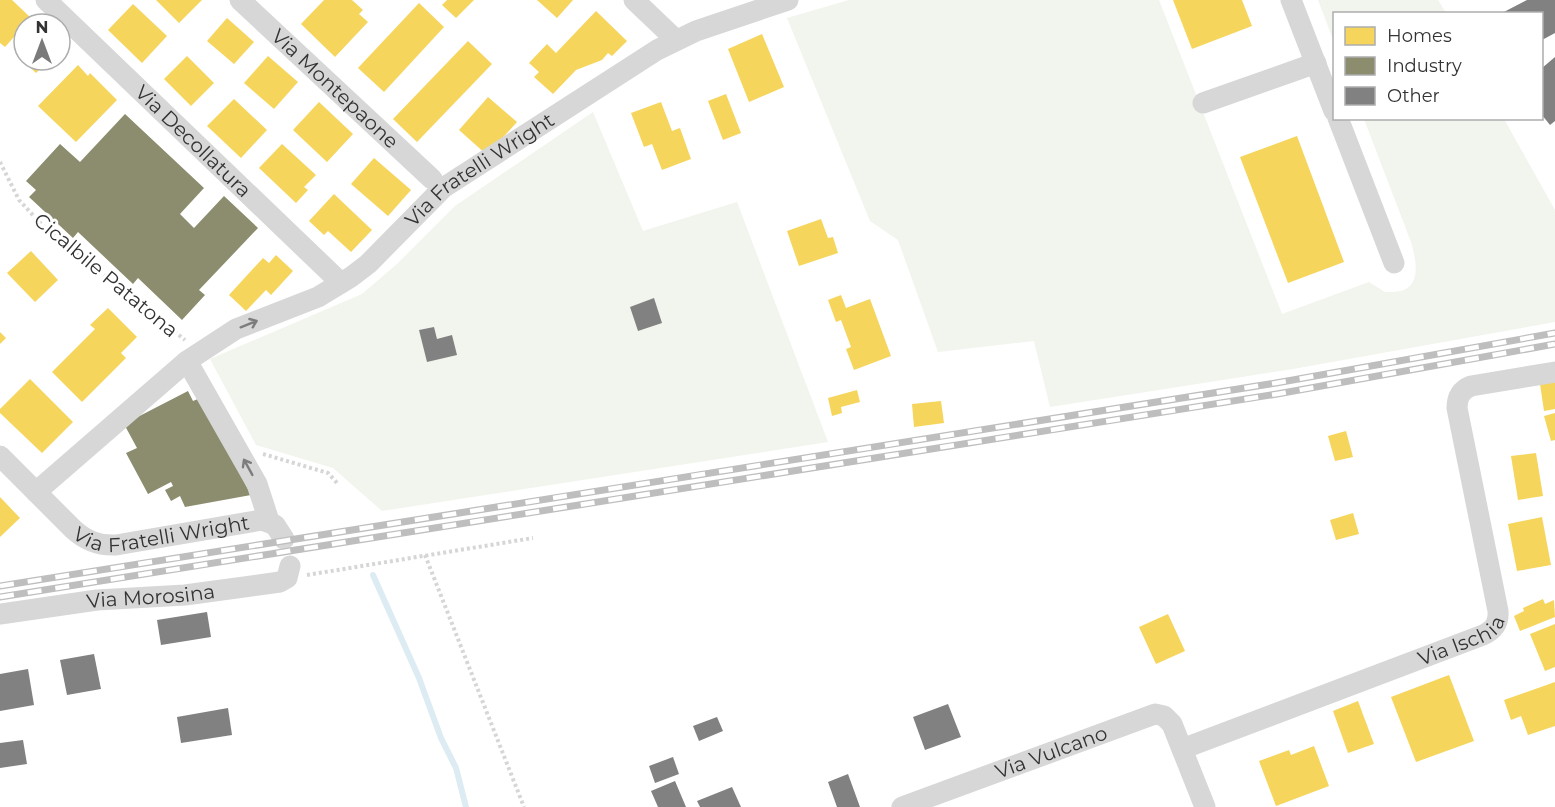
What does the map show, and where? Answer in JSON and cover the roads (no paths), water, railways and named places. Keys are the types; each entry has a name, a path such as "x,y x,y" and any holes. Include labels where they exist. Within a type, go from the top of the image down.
{"street":[{"name":"Via Decollatura","path":"46,0 341,283"},
{"name":"Via Montepaone","path":"240,0 432,179"},
{"path":"634,0 676,40"},
{"name":"Via Fratelli Wright","path":"36,492 193,357 236,329 318,297 368,264 442,188 676,40 788,0"},
{"path":"1291,0 1333,106"},
{"path":"1203,104 1316,63"},
{"path":"1339,120 1394,263"},
{"name":"Via Fratelli Wright","path":"0,456 76,533 89,541 104,545 204,531 255,520 270,521 257,484 193,357"},
{"name":"Via Ischia","path":"1182,749 1493,630 1497,623 1498,611 1457,408 1458,400 1462,391 1471,386 1555,372"},
{"path":"270,521 284,539"},
{"name":"Via Morosina","path":"0,614 97,600 216,592 280,582 287,578 289,570"},
{"name":"Via Vulcano","path":"902,807 1152,715 1164,716 1170,722 1205,807"}],"waterway":[{"path":"373,575 419,678 441,738 456,768 466,807"}],"railway":[{"path":"0,586 1276,383 1555,333"},
{"path":"0,597 1277,394 1555,344"}]}
